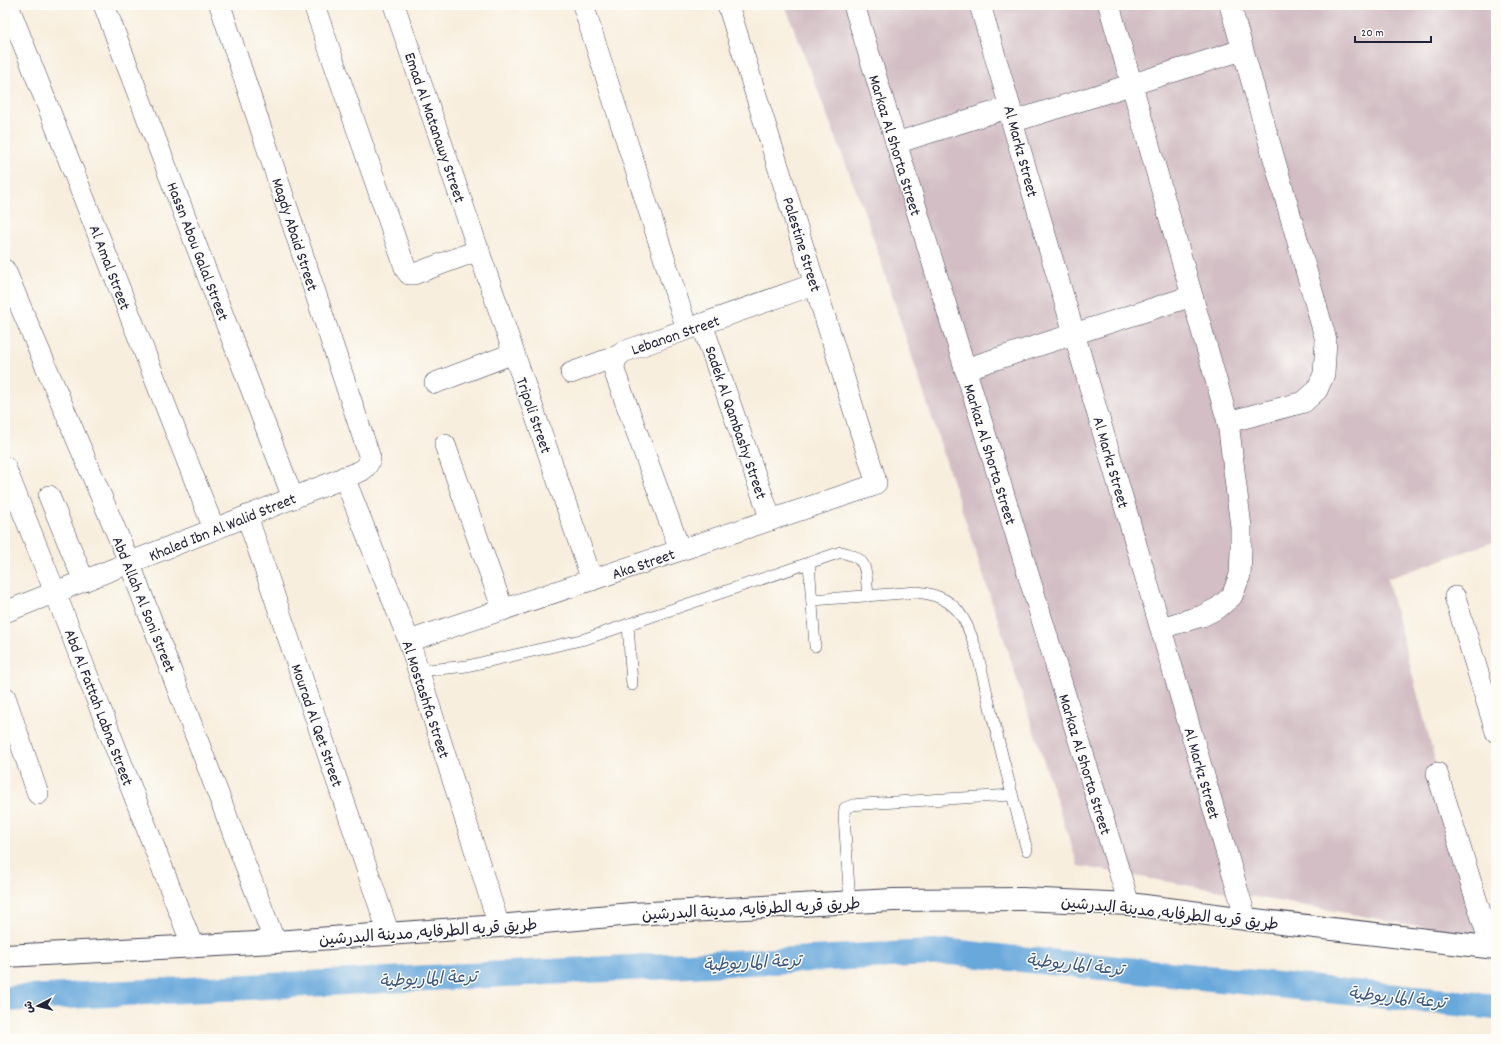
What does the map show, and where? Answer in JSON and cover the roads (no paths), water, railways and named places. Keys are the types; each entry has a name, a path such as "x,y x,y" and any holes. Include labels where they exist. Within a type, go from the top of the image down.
{"main road":[{"name":"طريق قريه الطرفايه, مدينة البدرشين","path":"5,956 275,942 499,926 632,914 901,900 1022,899 1129,904 1246,919 1494,947"}],"street":[{"name":"Al Amal Street","path":"8,5 214,529"},
{"name":"Hassn Abou Galal Street","path":"104,5 293,498"},
{"name":"Magdy Abaid Street","path":"220,5 370,458 369,463"},
{"path":"314,5 403,263 409,274 414,274 479,250"},
{"name":"Emad Al Matanawy Street","path":"394,5 479,250"},
{"name":"Sadek Al Qambashy Street","path":"583,5 695,327 771,520"},
{"name":"Palestine Street","path":"728,5 876,483"},
{"name":"Markaz Al Shorta Street","path":"854,5 1129,904"},
{"name":"Al Markz Street","path":"980,5 1074,334 1246,919"},
{"path":"1109,5 1228,422 1241,527 1240,575 1232,596 1218,608 1202,616 1161,628"},
{"path":"1228,422 1304,402 1317,390 1324,374 1326,340 1230,5"},
{"path":"896,143 1131,85 1242,50"},
{"name":"Tripoli Street","path":"479,250 592,580"},
{"name":"Abd Allah Al Soni Street","path":"5,270 129,562 275,942"},
{"name":"Lebanon Street","path":"680,550 615,373 615,361 617,356 623,352 815,284"},
{"path":"965,369 1192,296"},
{"path":"435,383 514,353"},
{"path":"571,373 617,356"},
{"path":"445,445 502,610"},
{"name":"Khaled Ibn Al Walid Street","path":"5,612 293,498 366,468 369,463"},
{"name":"Abd Al Fattah Labna Street","path":"5,467 193,947"},
{"name":"Al Mostashfa Street","path":"344,477 409,641 499,926"},
{"name":"Aka Street","path":"409,641 872,486 876,483"},
{"path":"49,496 84,580"},
{"name":"Mourad Al Qet Street","path":"247,516 389,934"},
{"path":"1455,597 1496,732"},
{"path":"5,697 38,794"},
{"path":"1437,773 1494,947"}],"lane":[{"path":"419,671 455,668 482,663 585,639 841,552 860,558 865,568 868,596"},
{"path":"809,563 815,646"},
{"path":"812,600 917,592 932,594 946,601 958,611 966,624 975,648 1027,850"},
{"path":"628,624 632,685"},
{"path":"850,903 844,816 846,808 853,805 862,804 1012,795"}],"waterway":[{"name":"ترعة الماريوطية","path":"5,999 950,952 1496,1007"}]}
